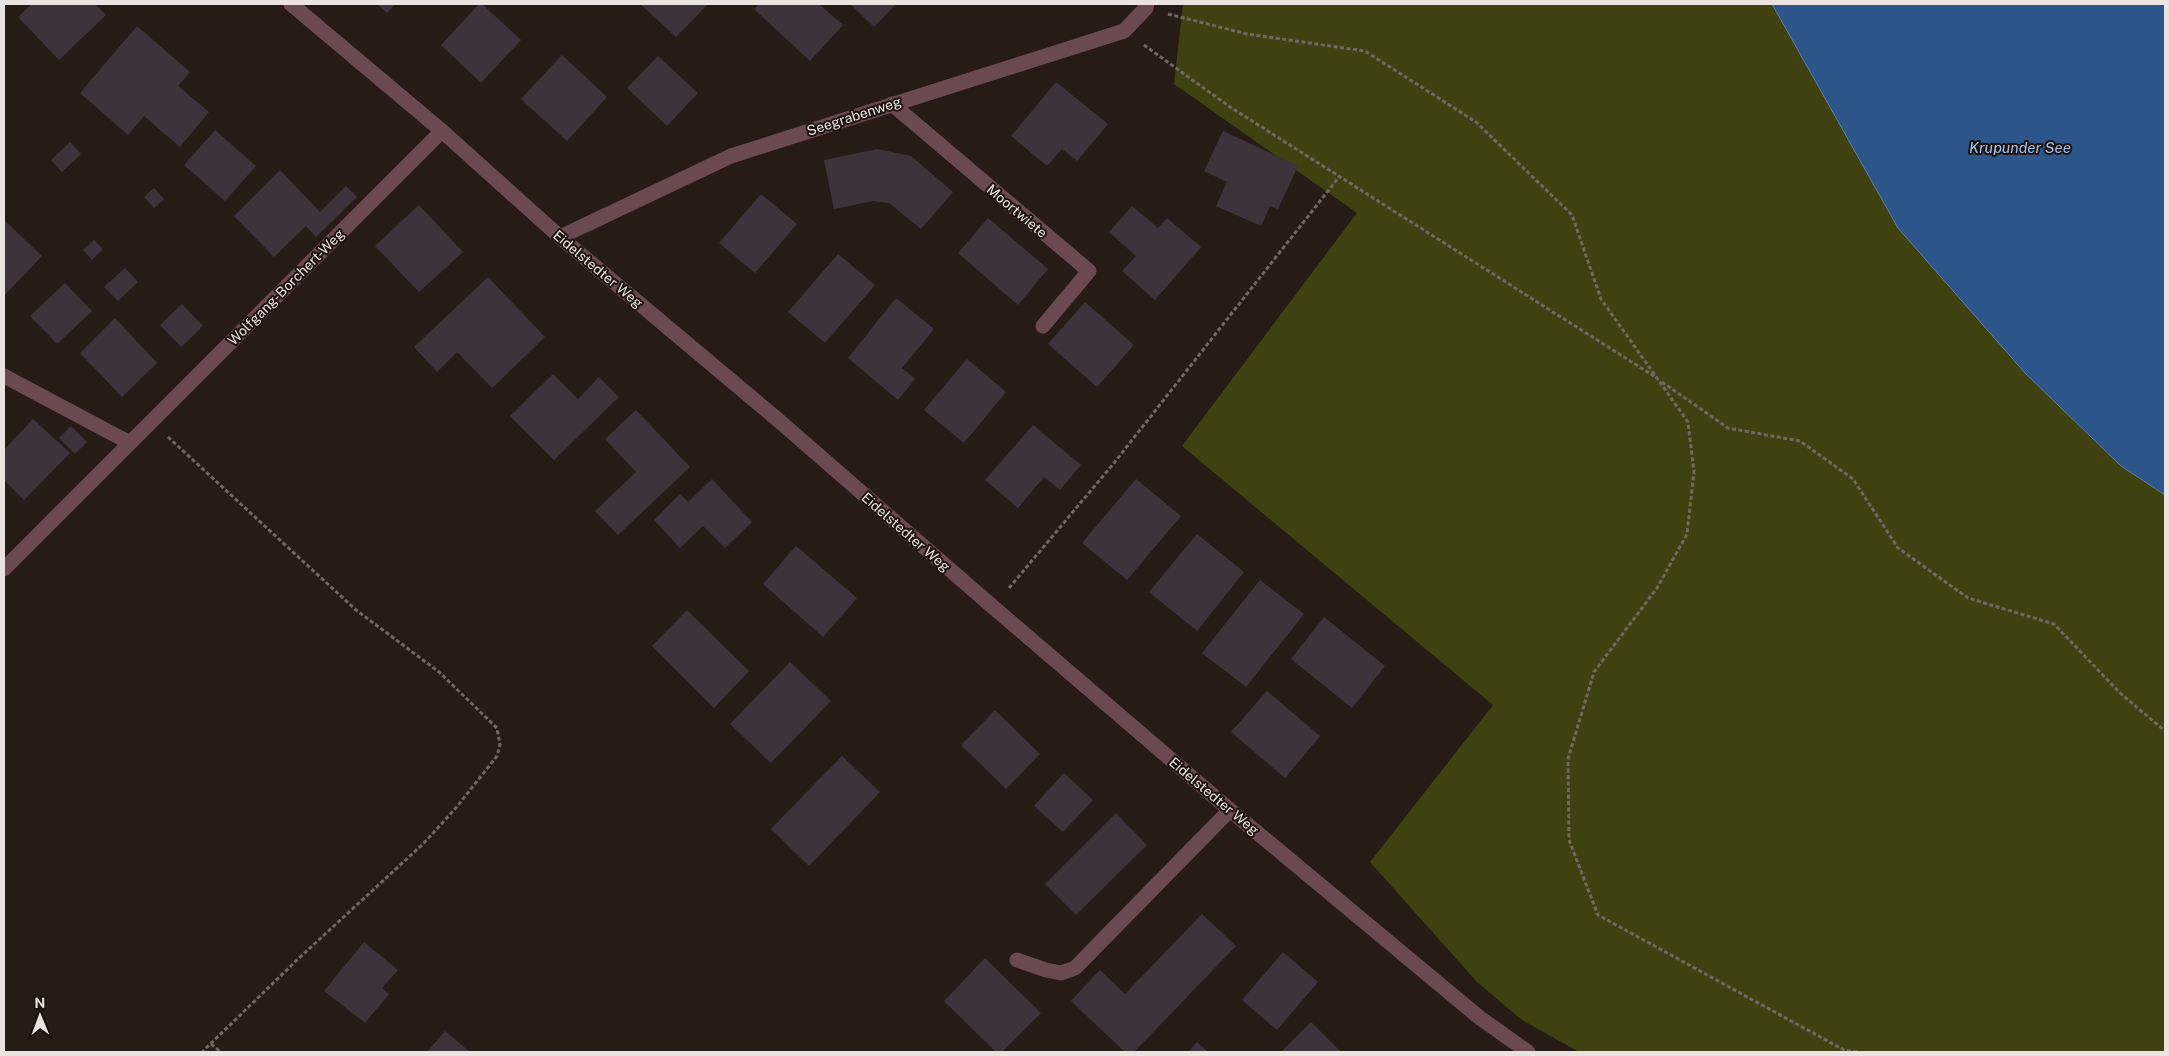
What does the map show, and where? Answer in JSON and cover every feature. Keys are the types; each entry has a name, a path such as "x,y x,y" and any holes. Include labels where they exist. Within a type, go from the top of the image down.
{"street":[{"name":"Eidelstedter Weg","path":"291,4 442,131 560,237 777,419 1230,810 1480,1018 1528,1052"},
{"name":"Seegrabenweg","path":"560,237 731,156 1124,31 1146,6"},
{"name":"Moortwiete","path":"892,104 1089,271 1042,326"},
{"name":"Wolfgang-Borchert-Weg","path":"4,569 442,131"},
{"path":"4,376 130,443"},
{"path":"1017,960 1061,973 1075,968 1230,810"}],"path":[{"path":"1146,6 1247,34 1365,51 1476,122 1572,215 1602,299 1688,422 1694,472 1687,534 1657,588 1594,672 1568,759 1569,840 1598,915 1844,1050 1858,1052"},
{"path":"1124,31 1230,107 1659,380 1728,428 1800,441 1853,479 1898,548 1968,598 2054,624 2120,693 2165,731"},
{"path":"993,607 1114,463 1339,177"},
{"path":"150,422 356,610 439,672 497,728 500,745 497,756 455,809 423,844 298,959 202,1052"},
{"path":"211,1044 221,1052"}],"shaded area":[{"path":"1183,4 1772,4 1898,228 2025,373 2121,466 2165,495 2165,1052 1579,1052 1522,1020 1477,982 1370,862 1493,705 1182,446 1357,213 1174,84"}],"water":[{"name":"Krupunder See","path":"1772,4 2165,4 2165,495 2121,466 2025,373 1898,228"}],"building":[{"path":"32,4 95,4 106,15 59,60 18,17"},
{"path":"377,4 395,4 387,13"},
{"path":"479,4 482,4 521,40 481,83 441,45"},
{"path":"640,4 708,4 676,37"},
{"path":"759,4 819,4 843,25 810,61 754,9"},
{"path":"850,4 896,4 874,27"},
{"path":"137,26 190,72 178,86 209,112 180,147 144,116 128,135 80,93"},
{"path":"562,55 607,97 567,141 521,99"},
{"path":"658,56 698,93 667,126 627,88"},
{"path":"1056,82 1108,124 1077,161 1062,149 1047,166 1011,136"},
{"path":"215,130 256,166 225,201 184,165"},
{"path":"1223,131 1298,166 1278,209 1270,206 1261,226 1216,206 1227,182 1204,171"},
{"path":"70,142 81,154 62,172 51,160"},
{"path":"877,149 911,156 953,192 921,229 889,203 873,201 834,209 824,160"},
{"path":"280,170 320,212 346,186 357,197 316,237 306,226 274,257 234,216"},
{"path":"154,188 164,199 154,208 144,197"},
{"path":"761,194 797,224 755,273 719,243"},
{"path":"419,205 463,252 419,292 375,246"},
{"path":"1132,206 1158,228 1167,218 1201,247 1155,300 1122,271 1136,256 1109,232"},
{"path":"988,218 1048,269 1018,305 958,253"},
{"path":"4,220 42,256 4,296"},
{"path":"94,240 103,249 92,260 83,250"},
{"path":"838,254 875,285 825,343 788,312"},
{"path":"125,268 138,282 118,301 104,287"},
{"path":"488,277 545,337 492,388 457,352 437,372 414,347"},
{"path":"65,283 92,311 57,344 30,316"},
{"path":"896,298 934,329 902,368 915,379 898,400 848,358"},
{"path":"1085,302 1134,345 1097,387 1048,344"},
{"path":"182,304 203,326 181,347 160,325"},
{"path":"115,318 157,363 122,397 80,353"},
{"path":"967,359 1006,392 964,443 924,410"},
{"path":"553,374 578,399 599,377 619,397 554,460 510,416"},
{"path":"636,410 690,467 618,535 595,511 636,472 605,439"},
{"path":"33,419 70,453 24,500 4,480 4,450"},
{"path":"1033,425 1081,465 1060,490 1044,477 1018,508 985,480"},
{"path":"71,426 87,442 75,454 59,438"},
{"path":"712,479 752,522 725,548 703,526 680,548 654,520 680,494 688,502"},
{"path":"1136,479 1181,516 1127,580 1082,543"},
{"path":"1197,534 1244,572 1197,631 1149,592"},
{"path":"796,546 857,598 823,637 763,584"},
{"path":"1260,580 1304,614 1246,687 1202,653"},
{"path":"687,610 749,671 714,708 652,646"},
{"path":"1324,617 1385,666 1352,708 1291,659"},
{"path":"790,662 831,701 771,763 730,724"},
{"path":"1267,691 1320,736 1285,778 1231,732"},
{"path":"995,710 1040,754 1006,789 961,745"},
{"path":"842,756 880,792 809,866 771,829"},
{"path":"1064,773 1093,800 1063,832 1034,806"},
{"path":"1116,813 1147,845 1076,915 1045,884"},
{"path":"1202,914 1236,946 1134,1052 1125,1052 1071,1001 1100,970 1125,994"},
{"path":"364,942 398,970 382,988 389,994 365,1023 324,991"},
{"path":"1283,952 1318,982 1277,1030 1242,1000"},
{"path":"985,958 1041,1013 1002,1052 996,1052 944,1001"},
{"path":"1311,1022 1341,1052 1281,1052"},
{"path":"445,1031 470,1052 427,1052"},
{"path":"1197,1042 1208,1052 1188,1052"}]}
